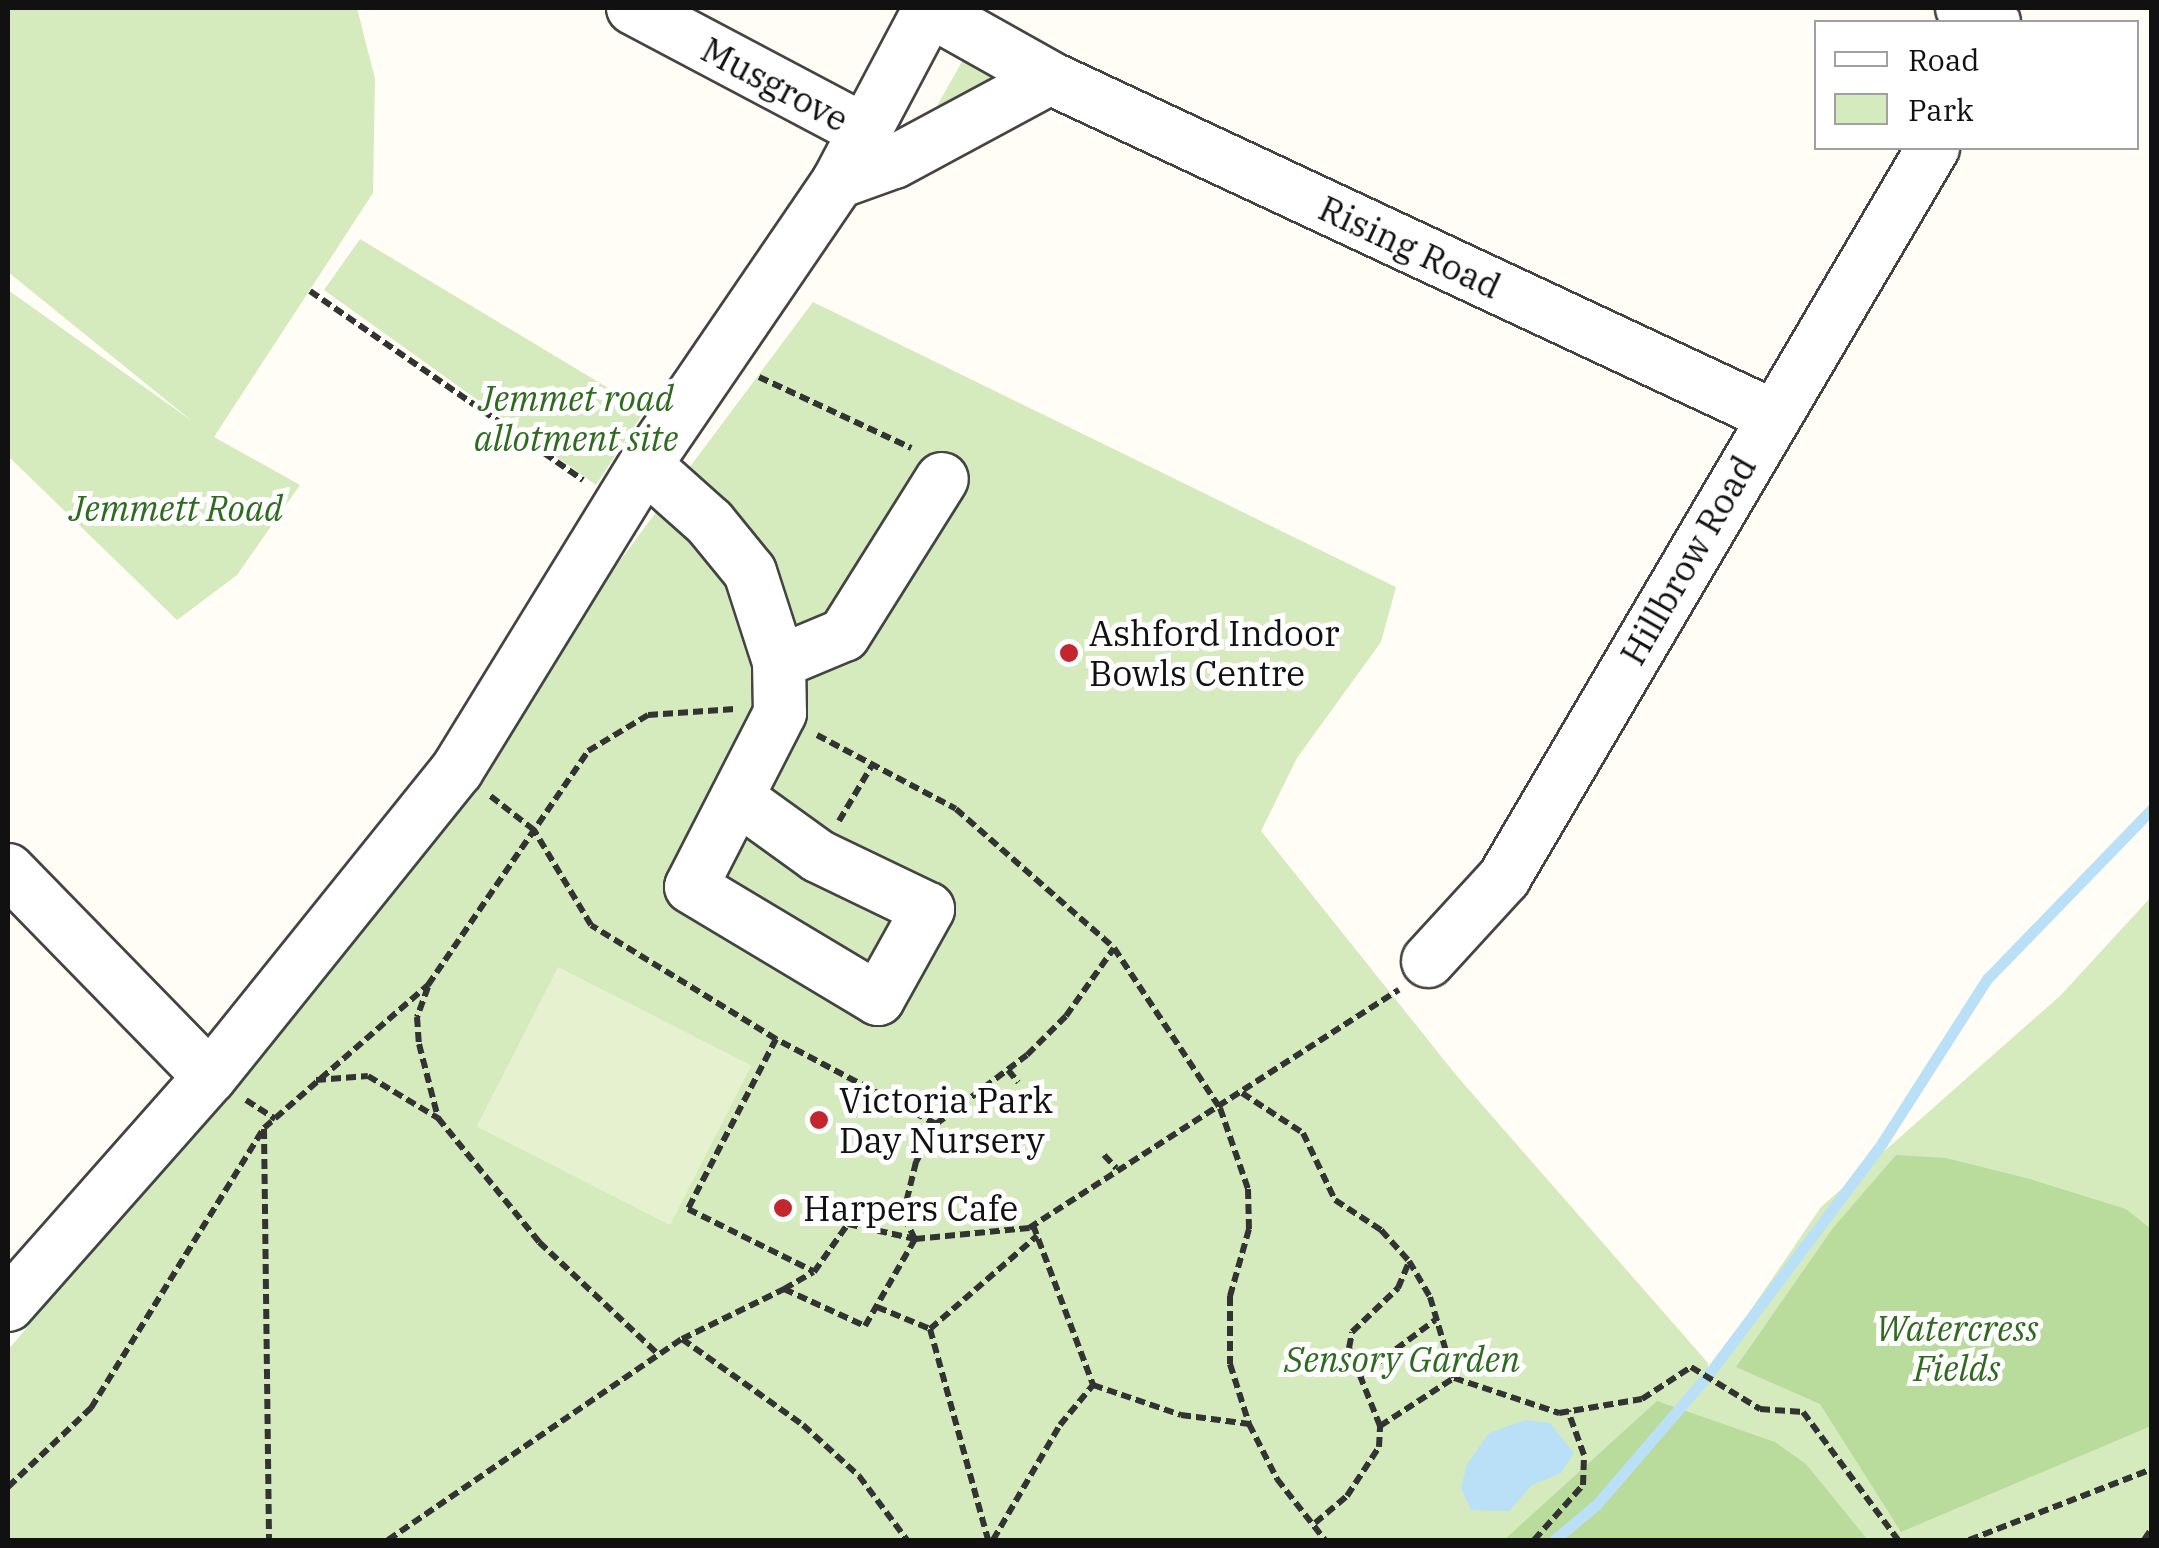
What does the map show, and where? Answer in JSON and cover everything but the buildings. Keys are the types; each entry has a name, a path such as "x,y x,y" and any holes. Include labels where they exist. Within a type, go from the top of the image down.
{"street":[{"name":"Musgrove","path":"633,8 866,131"},
{"path":"1962,8 1989,20"},
{"path":"8,1305 210,1077 456,770 633,486 838,182 930,9"},
{"name":"Rising Road","path":"930,9 1050,78 1771,416"},
{"path":"838,182 894,162 1050,78"},
{"name":"Hillbrow Road","path":"1428,961 1504,878 1771,416 1932,150"},
{"path":"778,662 844,636 942,479"},
{"path":"633,486 710,523 750,572 778,662 780,713 691,888 878,1000 928,909 818,856 738,799"},
{"path":"8,870 210,1077"}],"path":[{"path":"310,291 633,486"},
{"path":"717,358 942,462 942,479"},
{"path":"438,1118 418,1044 417,1017 428,986 588,751 648,715 704,706 780,713 956,809 1114,948 1220,1108 1248,1189 1249,1229 1230,1296 1228,1331 1248,1424 1278,1479 1325,1540"},
{"path":"818,856 871,766"},
{"path":"534,830 592,925 776,1040 936,1124"},
{"path":"915,1239 902,1215 916,1162 936,1124 1008,1070 1066,1016 1114,948"},
{"path":"388,1540 682,1338 814,1272 848,1224 915,1239 1034,1225 1116,1168 1220,1108 1402,988 1428,961"},
{"path":"8,1487 91,1408 264,1128 428,986"},
{"path":"776,1040 688,1208 814,1272"},
{"path":"1008,1070 1018,1082"},
{"path":"314,1081 368,1076 438,1118 539,1242 658,1355"},
{"path":"1242,1093 1303,1133 1335,1200 1382,1230 1410,1261 1436,1319 1454,1378"},
{"path":"264,1128 269,1540"},
{"path":"1104,1155 1116,1168"},
{"path":"1034,1225 1093,1386"},
{"path":"930,1329 1038,1236"},
{"path":"784,1289 865,1326 915,1239"},
{"path":"1315,1523 1363,1476 1378,1447 1380,1426 1348,1348 1352,1332 1398,1288 1410,1261"},
{"path":"876,1307 930,1329"},
{"path":"1360,1376 1436,1319"},
{"path":"930,1329 991,1540"},
{"path":"682,1338 803,1425 859,1476 907,1540"},
{"path":"1454,1378 1537,1408 1568,1411 1642,1400 1691,1367 1760,1409 1803,1412 1898,1540"},
{"path":"1380,1426 1454,1378"},
{"path":"1093,1386 1181,1415 1248,1424"},
{"path":"991,1540 1060,1425 1093,1386"},
{"path":"1534,1540 1583,1485 1584,1454 1568,1411"},
{"path":"1968,1540 2152,1468"},
{"path":"2144,1540 2152,1528"}],"green space":[{"name":"Jemmett Road","path":"8,8 357,8 375,79 373,193 214,437 300,485 237,575 177,620 8,456 8,290 192,421 8,272"},
{"path":"964,58 1020,78 920,136"},
{"name":"Jemmet road allotment site","path":"360,239 645,410 596,485 324,290"},
{"path":"813,302 1396,587 1381,642 1297,758 1261,831 1456,1075 1708,1363 1708,1373 1821,1207 2061,995 2151,897 2151,1540 8,1540 8,1350 209,1111"},
{"path":"558,967 751,1066 670,1225 477,1126"},
{"name":"Watercress Fields","path":"1896,1155 1946,1158 2030,1179 2126,1209 2152,1230 2151,1426 1901,1532 1820,1404 1736,1367 1833,1228"},
{"path":"1657,1401 1775,1442 1806,1464 1867,1539 1504,1540"}],"water":[{"path":"1525,1420 1550,1423 1574,1453 1561,1473 1532,1485 1509,1511 1471,1510 1461,1488 1467,1464 1489,1433"}],"waterway":[{"path":"1554,1540 1597,1504 1708,1375 1882,1143 1987,979 2152,809"}],"place":[{"name":"Ashford Indoor Bowls Centre","path":"1069,653"},
{"name":"Victoria Park Day Nursery","path":"819,1120"},
{"name":"Harpers Cafe","path":"783,1208"}],"park label":[{"name":"Sensory Garden","path":"1402,1359"}]}
